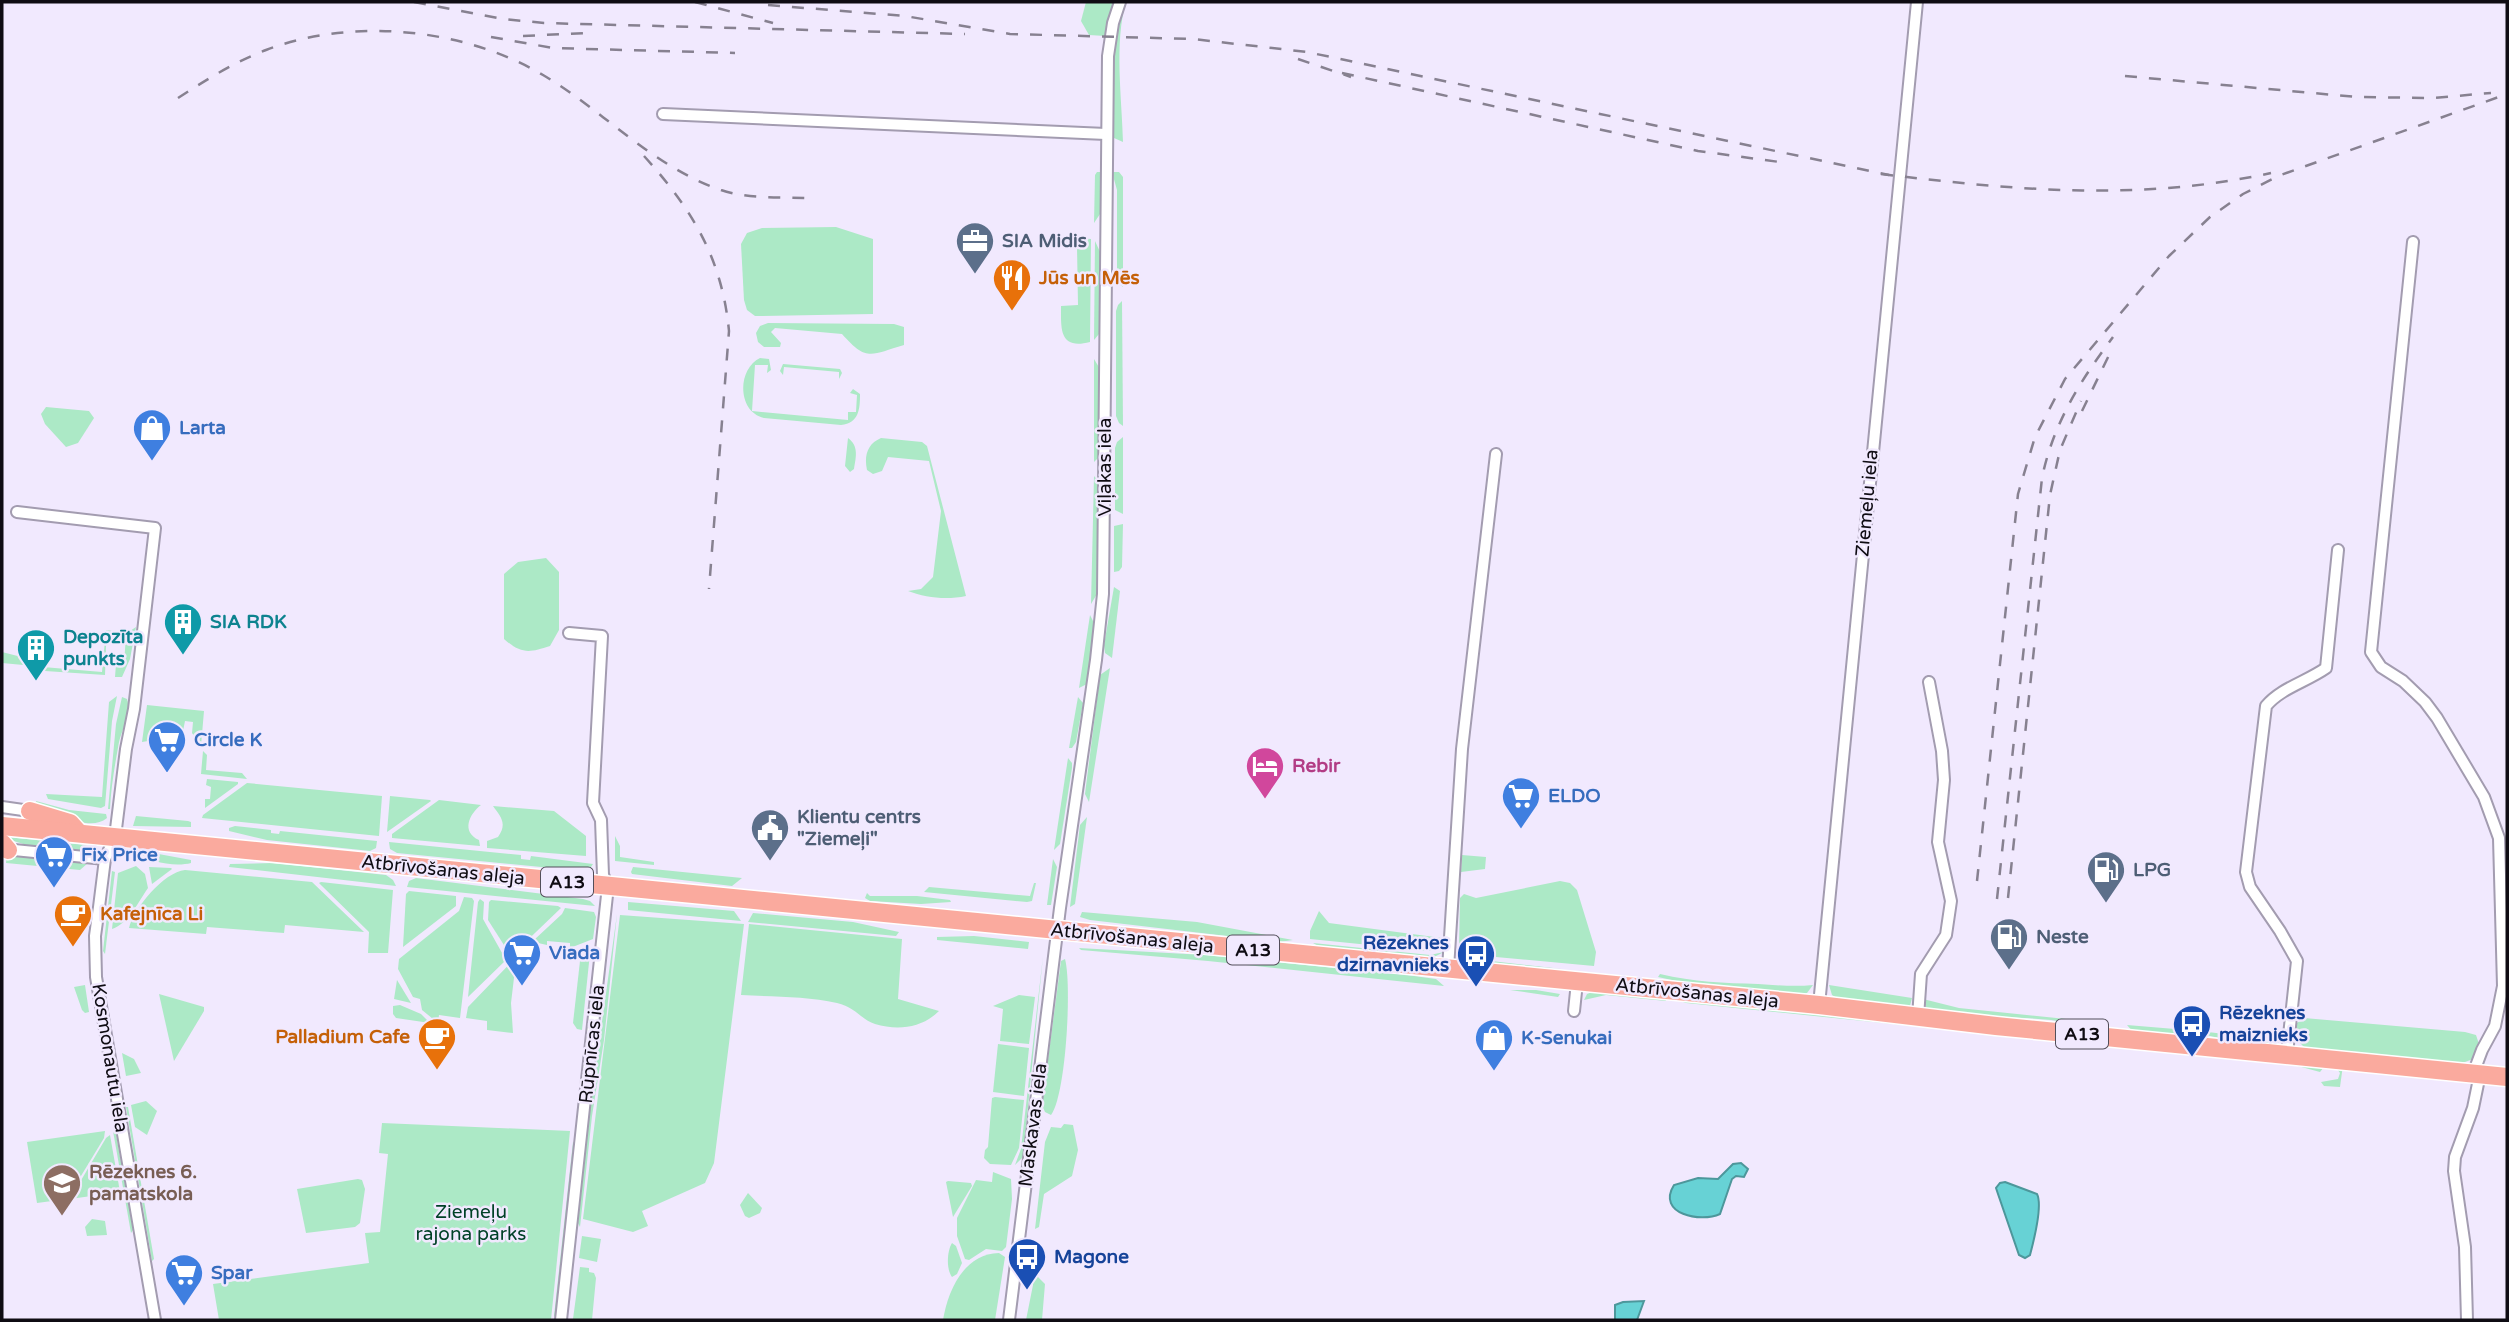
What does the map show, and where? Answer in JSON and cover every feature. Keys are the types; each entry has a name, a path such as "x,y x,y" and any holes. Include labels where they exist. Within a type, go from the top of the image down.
{"main road":[{"path":"30,811 70,823 79,833"},
{"name":"Atbrīvošanas aleja","path":"2,826 1819,1005 2477,1074"},
{"name":"A13","path":"2477,1074 2507,1077"}],"street":[{"name":"Viļakas iela","path":"1057,930 1103,594 1109,46 1120,2"},
{"name":"Ziemeļu iela","path":"1819,1005 1917,2"},
{"path":"663,114 1107,134"},
{"path":"2413,242 2371,652 2381,667 2403,681 2437,718 2484,797 2499,838 2503,986 2495,1026 2482,1050 2473,1108 2455,1157 2454,1171 2464,1239 2467,1320"},
{"path":"1448,970 1462,749 1496,454"},
{"name":"Kosmonautu iela","path":"17,512 155,528 136,693 115,837 105,859 95,936 96,977 155,1320"},
{"path":"2287,1054 2297,961 2250,887 2246,872 2266,706 2274,696 2326,668 2338,550"},
{"name":"Rūpnīcas iela","path":"561,1320 608,886 603,875 601,820 593,803 602,636 569,633"},
{"path":"1918,1017 1921,974 1945,935 1951,901 1938,842 1944,780 1942,751 1929,681"},
{"path":"2,807 30,811"},
{"path":"4,847 105,859"},
{"name":"Maskavas iela","path":"1009,1320 1057,930"},
{"path":"1574,1011 1577,982"}],"green space":[{"path":"1086,2 1114,2 1105,36 1089,35 1081,21"},
{"path":"1126,2 1120,35 1123,142 1114,138 1113,134 1112,84 1114,50 1120,17"},
{"path":"1101,172 1100,214 1094,223 1095,175"},
{"path":"1112,172 1119,172 1123,177 1123,287 1117,276 1117,190"},
{"path":"836,227 873,239 873,314 755,316 747,310 741,244 747,233 762,228"},
{"path":"1069,237 1091,239 1090,342 1080,344 1067,340 1061,322 1061,306 1078,305 1077,246 1061,245 1061,242"},
{"path":"1095,241 1101,254 1099,334 1094,340"},
{"path":"1122,301 1123,426 1116,416 1116,311"},
{"path":"768,323 894,324 904,327 904,345 870,354 857,349 842,334 775,328 771,332 781,343 780,347 764,347 758,342 756,333 760,326"},
{"path":"760,358 769,359 771,370 767,373 768,365 755,365 752,411 745,399 744,380 752,363"},
{"path":"1094,359 1100,369 1099,457 1094,462"},
{"path":"783,364 840,369 842,373 839,379 839,372 784,367 783,375 780,371"},
{"path":"853,389 860,394 859,410 855,418 841,425 764,418 752,411 848,420 848,412 856,412 857,395 850,393"},
{"path":"46,407 89,411 94,418 78,443 66,447 45,424 41,414"},
{"path":"1123,437 1123,514 1115,510 1115,448"},
{"path":"848,438 856,452 854,469 850,472 845,466"},
{"path":"881,438 922,442 927,446 966,596 937,598 908,591 921,589 933,577 941,511 929,461 888,457 882,471 873,474 867,470 868,451 872,444"},
{"path":"1094,476 1099,482 1097,594 1091,604"},
{"path":"1123,524 1122,567 1114,572 1114,526"},
{"path":"546,558 559,572 559,630 550,646 531,651 520,650 504,639 504,574 518,562"},
{"path":"1114,587 1120,591 1112,658 1105,653 1104,645"},
{"path":"1090,615 1095,625 1087,684 1079,688"},
{"path":"136,627 130,659 122,677 115,677 116,664 124,664 126,635 109,633 105,675 45,671 39,668 39,663 34,666 2,663 2,652 41,662 43,667 102,672 106,630 127,633"},
{"path":"1110,668 1089,802 1085,794 1100,675"},
{"path":"117,696 112,721 105,806 101,808 48,799 46,794 102,797 109,702"},
{"path":"122,697 127,699 128,710 119,742 108,809 116,724"},
{"path":"1078,697 1083,703 1076,742 1069,748"},
{"path":"147,705 204,711 201,746 192,733 193,722 185,721 183,731 165,730 165,725 160,725 160,730 153,733 148,741 142,742"},
{"path":"203,751 207,755 206,770 242,773 247,779 201,774"},
{"path":"1068,758 1072,768 1060,844 1054,850"},
{"path":"207,779 238,784 205,808 205,799 210,799 211,787 206,785"},
{"path":"247,783 382,796 379,836 202,818"},
{"path":"390,796 430,800 431,801 387,832"},
{"path":"439,800 481,805 473,813 469,823 470,832 479,840 480,846 392,838 392,834"},
{"path":"36,801 69,810 106,814 107,818 100,822 82,822 37,805"},
{"path":"493,806 554,811 586,836 586,856 487,848 487,841 498,837 502,828 502,820"},
{"path":"136,816 188,821 191,822 191,827 133,826"},
{"path":"1087,817 1075,904 1070,907 1080,825"},
{"path":"235,826 271,830 271,833 279,834 280,831 377,841 376,848 370,851 267,840 229,831 229,828"},
{"path":"615,836 620,846 620,857 654,862 654,865 615,861"},
{"path":"7,837 91,847 89,851 30,846"},
{"path":"389,842 521,855 521,859 530,860 531,856 593,864 589,870 582,871 397,853 390,849"},
{"path":"137,850 191,860 191,863 162,863"},
{"path":"7,853 88,863 80,870 6,863"},
{"path":"1462,855 1486,857 1485,869 1461,872"},
{"path":"1053,859 1057,867 1051,905 1047,905"},
{"path":"273,863 386,875 396,886 229,867 230,864"},
{"path":"136,866 145,874 148,888 128,918 112,929 118,873"},
{"path":"149,867 171,868 172,869 152,884"},
{"path":"633,867 742,878 732,886 632,874"},
{"path":"185,870 312,882 364,932 285,925 284,933 207,927 206,934 129,928 143,901 151,892 168,877"},
{"path":"112,871 115,872 105,954 103,951"},
{"path":"416,878 583,899 595,906 407,887 409,881"},
{"path":"1560,881 1570,883 1577,890 1596,952 1594,966 1474,955 1459,949 1460,898 1464,894 1476,898"},
{"path":"319,883 393,890 388,953 368,953 369,932"},
{"path":"1034,883 1032,901 1027,902 924,892 929,887 1030,896"},
{"path":"409,891 456,896 456,906 403,947 406,894"},
{"path":"867,893 870,896 917,896 951,902 921,904 870,901 865,898"},
{"path":"464,897 474,901 460,1018 439,1015 438,1023 422,1010 420,999 413,997 398,969 399,959 459,911"},
{"path":"480,899 484,902 483,919 506,960 468,997 478,902"},
{"path":"491,900 561,908 511,956 488,920"},
{"path":"628,902 734,911 741,921 628,910"},
{"path":"565,908 594,912 596,917 593,939 570,948 570,943 538,943 523,953 521,962 516,961 511,1003 513,1033 487,1030 487,1021 466,1018 468,1007"},
{"path":"1319,911 1329,923 1442,938 1446,941 1445,948 1429,951 1310,939 1310,931"},
{"path":"1082,912 1197,922 1293,940 1279,942 1090,920 1080,917"},
{"path":"753,913 853,922 899,932 896,936 748,922"},
{"path":"617,914 580,1227 578,1223 591,1101"},
{"path":"620,915 744,924 714,1163 705,1183 642,1211 648,1226 633,1232 583,1219"},
{"path":"749,924 902,939 898,999 939,1011 917,1024 892,1027 870,1022 849,1007 837,1003 741,995"},
{"path":"974,936 1029,942 1028,949 937,940 937,937"},
{"path":"1313,943 1430,955 1444,952 1434,957 1318,946"},
{"path":"1079,948 1205,955 1414,976 1436,979 1444,986 1081,950"},
{"path":"590,953 582,1030 577,1029 573,1023 580,961 583,955"},
{"path":"1457,953 1474,959 1562,969 1470,961 1464,960"},
{"path":"1043,956 1023,1157 1015,1165 1021,1149"},
{"path":"1065,959 1068,992 1064,1064 1056,1104 1051,1115 1045,1112 1042,1105 1061,961"},
{"path":"1660,974 1721,983 1813,985 1807,993 1801,995 1690,984 1658,977"},
{"path":"397,980 411,1003 394,999"},
{"path":"85,985 89,1012 85,1013 74,987"},
{"path":"1829,985 1912,998 1906,1009 1840,1000 1832,995"},
{"path":"1510,990 1536,990 1560,994 1558,997"},
{"path":"1595,991 1665,998 1666,1001 1606,995 1584,1000 1587,994"},
{"path":"159,994 204,1007 174,1061"},
{"path":"1019,995 1035,997 1029,1044 1000,1041 1003,1009 993,1006"},
{"path":"1674,999 1846,1015 1992,1034 1686,1003"},
{"path":"1923,999 1959,1008 2105,1023 2104,1030 2051,1020 1927,1010"},
{"path":"400,1005 421,1014 430,1023 396,1018 393,1006"},
{"path":"2304,1018 2465,1032 2476,1035 2479,1044 2473,1059 2451,1063 2307,1050 2296,1039 2297,1023"},
{"path":"2127,1025 2188,1032 2158,1035 2133,1032"},
{"path":"2203,1032 2281,1041 2274,1044 2255,1044 2203,1035"},
{"path":"998,1044 1029,1048 1024,1096 993,1092"},
{"path":"122,1053 134,1059 141,1073 126,1076"},
{"path":"2267,1062 2343,1065 2340,1087 2324,1086 2321,1082 2338,1079 2340,1073 2335,1066 2324,1067 2320,1072"},
{"path":"992,1098 1024,1100 1019,1148 1011,1165 990,1164 984,1158 988,1147"},
{"path":"146,1101 157,1111 147,1135 135,1127 131,1105"},
{"path":"126,1107 154,1259 152,1261"},
{"name":"Ziemeļu rajona parks","path":"382,1123 570,1131 551,1320 219,1320 213,1284 369,1263 365,1233 380,1232 388,1154 379,1153"},
{"path":"1064,1124 1073,1125 1078,1150 1072,1176 1044,1194 1039,1227 1035,1229 1045,1142 1051,1127 1061,1128"},
{"path":"105,1131 104,1138 67,1199 37,1203 27,1142"},
{"path":"113,1131 116,1134 133,1230 131,1233"},
{"path":"110,1135 120,1192 70,1199 106,1138"},
{"path":"573,1142 576,1145 556,1318 554,1316"},
{"path":"993,1172 1011,1179 1012,1199 1006,1247 1002,1251 986,1249 969,1260 965,1259 957,1236 957,1218 976,1180 992,1182"},
{"path":"362,1180 365,1189 360,1223 355,1227 306,1233 297,1189"},
{"path":"946,1182 971,1183 972,1186 953,1217"},
{"path":"748,1193 762,1208 760,1213 749,1218 745,1216 740,1205"},
{"path":"92,1219 105,1221 107,1235 87,1236 85,1227"},
{"path":"582,1236 601,1239 597,1262 579,1258"},
{"path":"1035,1240 1039,1244 1038,1277 1045,1284 1042,1320 1026,1320 1033,1285 1032,1259"},
{"path":"952,1243 956,1246 962,1263 957,1274 952,1277 948,1260"},
{"path":"999,1253 1005,1257 995,1320 943,1320 949,1297 967,1267 987,1255"},
{"path":"580,1267 589,1268 589,1272 594,1273 596,1278 592,1320 573,1319"}],"shaded area":[{"path":"1741,1163 1748,1169 1744,1177 1736,1176 1732,1179 1720,1214 1702,1217 1683,1214 1671,1203 1670,1195 1674,1185 1698,1178 1718,1179 1733,1164"},
{"path":"2005,1182 2037,1194 2039,1199 2034,1241 2030,1255 2025,1258 2019,1255 1996,1188"},
{"path":"1644,1301 1637,1320 1615,1320 1615,1305"}],"railway":[{"path":"414,2 503,19 544,23 965,34"},
{"path":"695,2 773,23"},
{"path":"768,5 905,16 1010,34 1193,39 1307,52 1889,175"},
{"path":"178,98 243,60 300,40 335,33 408,32 479,47 512,59 565,89 651,153 696,180 741,195 805,198"},
{"path":"523,36 586,33"},
{"path":"491,37 553,48 735,53"},
{"path":"1298,59 1351,77"},
{"path":"1342,73 1698,151 1787,163"},
{"path":"2125,76 2357,97 2432,98 2491,93"},
{"path":"1977,881 2018,494 2035,437 2065,379 2169,256 2210,217 2243,194 2278,176 2507,94"},
{"path":"644,156 677,195 702,236 720,280 729,331 709,589"},
{"path":"1881,174 1980,185 2124,190 2172,188 2271,173"},
{"path":"1997,899 2042,478 2053,439 2069,404 2113,337"},
{"path":"2082,411 2111,351"},
{"path":"2008,898 2050,495 2060,450 2081,401"}],"place":[{"name":"SIA Midis","path":"975,275"},
{"name":"Jūs un Mēs","path":"1012,312"},
{"name":"Larta","path":"152,462"},
{"name":"SIA RDK","path":"183,656"},
{"name":"Depozīta punkts","path":"36,682"},
{"name":"Circle K","path":"167,774"},
{"name":"Rebir","path":"1265,800"},
{"name":"ELDO","path":"1521,830"},
{"name":"Klientu centrs \"Ziemeļi\"","path":"770,862"},
{"name":"Fix Price","path":"54,889"},
{"name":"LPG","path":"2106,904"},
{"name":"Kafejnīca Li","path":"73,948"},
{"name":"Neste","path":"2009,971"},
{"name":"Viada","path":"522,987"},
{"name":"Rēzeknes dzirnavnieks","path":"1476,988"},
{"name":"Rēzeknes maiznieks","path":"2192,1058"},
{"name":"Palladium Cafe","path":"437,1071"},
{"name":"K-Senukai","path":"1494,1072"},
{"name":"Rēzeknes 6. pamatskola","path":"62,1217"},
{"name":"Magone","path":"1027,1291"},
{"name":"Spar","path":"184,1307"}]}
